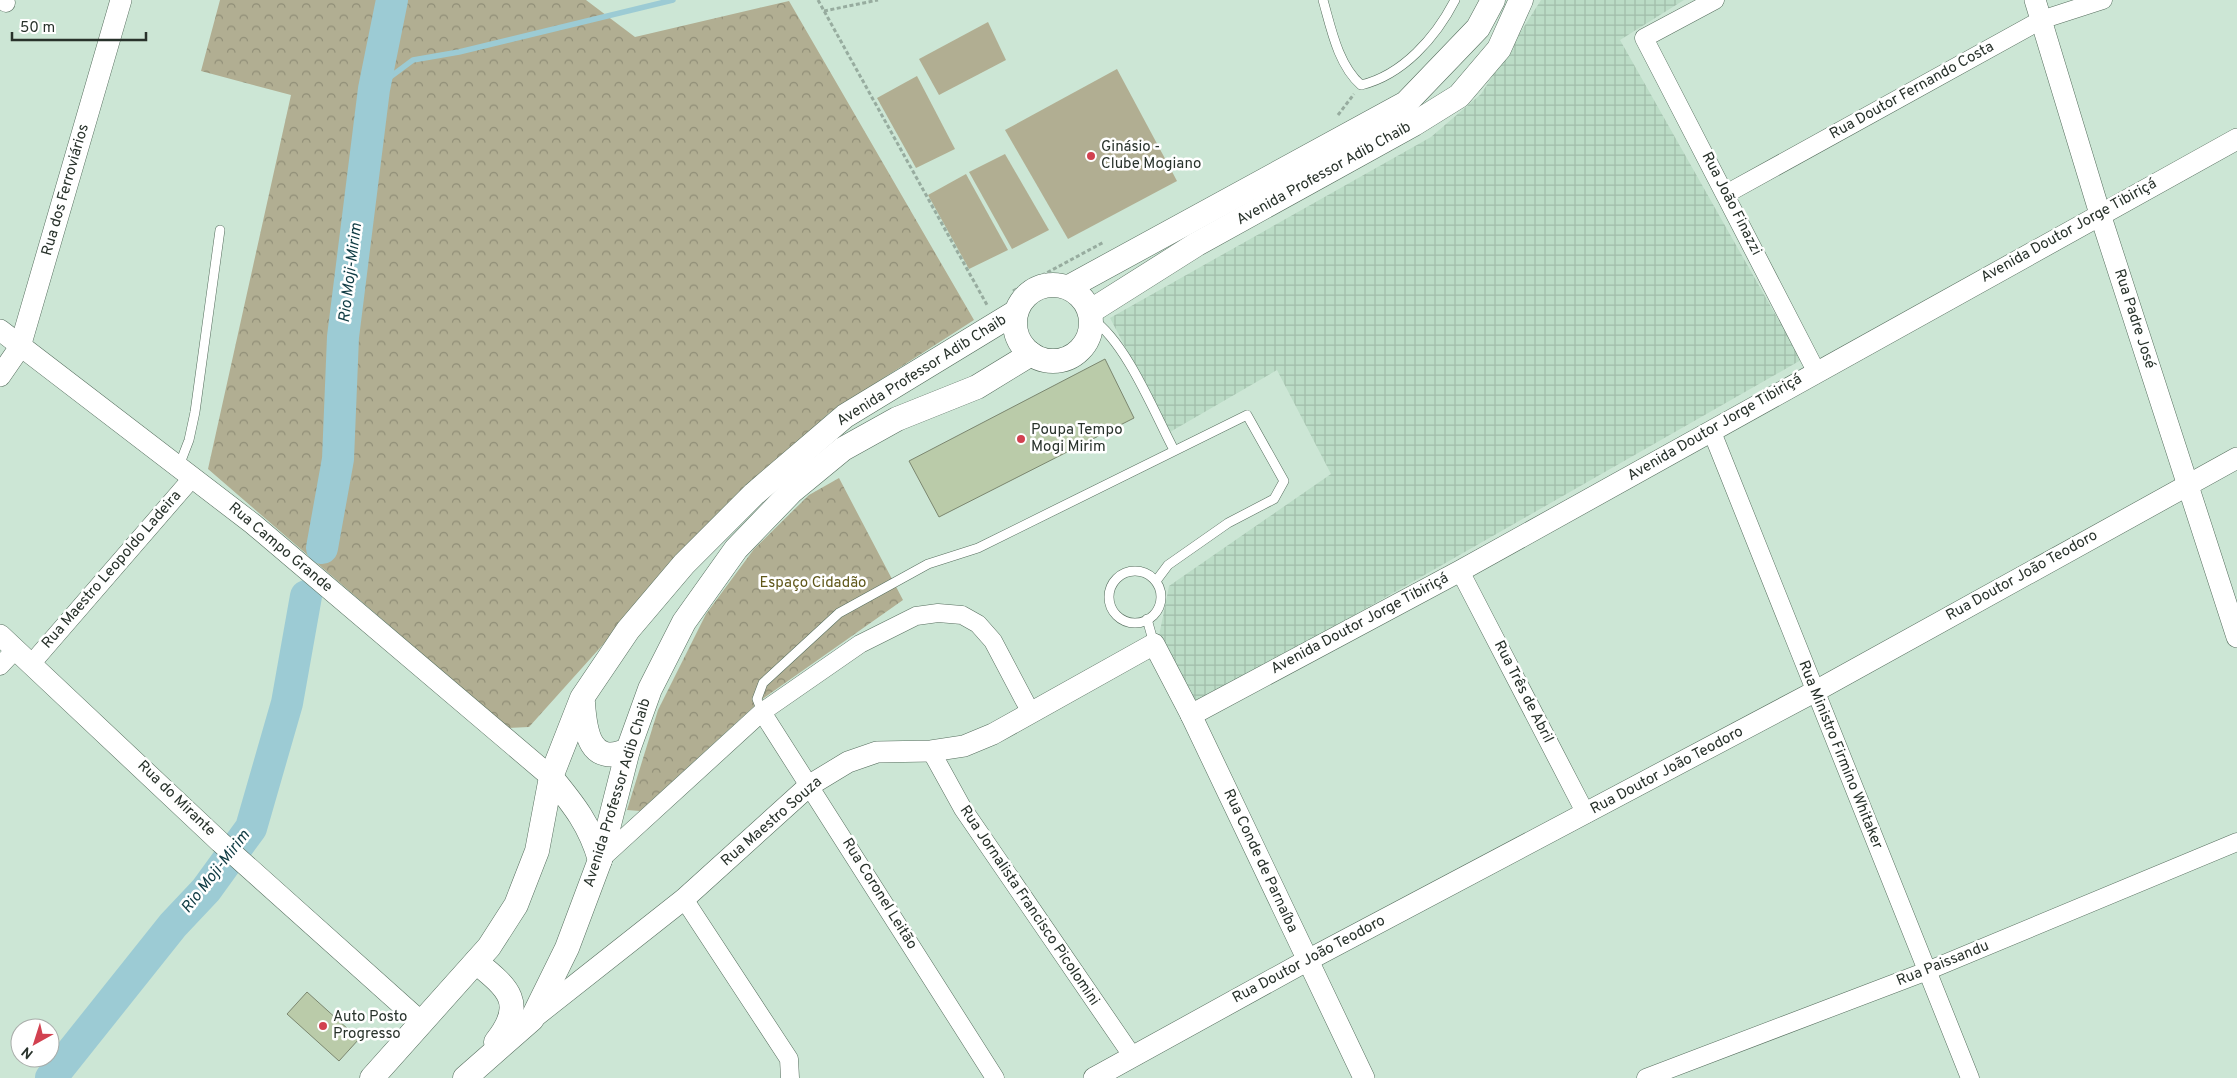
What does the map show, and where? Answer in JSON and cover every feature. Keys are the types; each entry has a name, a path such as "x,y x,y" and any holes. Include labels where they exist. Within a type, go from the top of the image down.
{"main road":[{"name":"Avenida Professor Adib Chaib","path":"1069,287 1406,103 1478,28 1493,0"},
{"name":"Avenida Professor Adib Chaib","path":"1091,315 1197,244 1414,124 1459,96 1499,49 1521,0"},
{"path":"1056,284 1069,287 1086,302 1091,315 1091,334 1084,347 1073,356 1059,361 1045,360 1031,354 1022,346 1017,335 1014,324 1014,302 1022,300 1031,290 1044,285 1056,284"},
{"name":"Avenida Professor Adib Chaib","path":"372,1078 489,947 516,905 537,851 551,777 582,698 634,623 684,564 754,494 845,416 1014,302"},
{"name":"Avenida Professor Adib Chaib","path":"469,1077 532,1019 567,948 600,860 628,750 650,689 684,622 736,549 792,491 843,449 897,419 977,387 1031,354"},
{"path":"582,698 586,734 592,744 599,751 609,755 618,755 628,750"},
{"path":"551,777 579,812 593,836 600,860"},
{"path":"469,1077 508,1027 512,1014 511,1000 505,988 476,962"},
{"path":"388,1078 421,1022"}],"street":[{"name":"Rua dos Ferroviários","path":"0,376 20,347 121,0"},
{"name":"Rua João Finazzi","path":"1715,0 1644,38 1816,371"},
{"name":"Rua Doutor Fernando Costa","path":"1726,194 2038,10 2103,0"},
{"name":"Rua Padre José","path":"2038,10 2100,214 2237,637"},
{"name":"Avenida Doutor Jorge Tibiriçá","path":"1191,715 1460,571 1712,432 1816,371 2237,139"},
{"name":"Rua Campo Grande","path":"0,330 253,524 551,777"},
{"name":"Rua Ministro Firmino Whitaker","path":"1712,432 1814,692 1970,1078"},
{"name":"Rua Doutor João Teodoro","path":"1094,1078 1308,960 1814,692 2237,458"},
{"name":"Rua Maestro Leopoldo Ladeira","path":"32,663 186,472"},
{"name":"Rua Três de Abril","path":"1460,571 1586,814"},
{"path":"600,860 762,712 860,644 916,616 938,613 962,615 978,624 993,641 1032,713"},
{"name":"Rua do Mirante","path":"0,635 32,663 220,842 421,1022"},
{"name":"Rua Conde de Parnaíba","path":"1154,644 1191,715 1364,1078"},
{"name":"Rua Maestro Souza","path":"532,1019 684,899 810,785 848,762 877,752 931,751 964,746 1032,713 1154,644"},
{"path":"0,666 16,649"},
{"name":"Rua Coronel Leitão","path":"762,712 995,1078"},
{"name":"Rua Jornalista Francisco Picolomini","path":"931,751 962,809 1133,1057"},
{"name":"Rua Paissandu","path":"1646,1078 1927,971 2237,842"},
{"path":"684,899 789,1059 790,1078"}],"lane":[{"path":"1322,0 1334,40 1352,78 1361,85 1398,70 1435,31 1455,0"},
{"path":"186,472 220,230"},
{"path":"1091,315 1106,328 1119,345 1174,450"},
{"path":"762,712 757,698 763,683 839,613 928,564 978,548 1247,415 1284,481 1274,499 1228,523 1168,566 1156,581"},
{"path":"1134,571 1142,572 1156,581 1161,597 1160,606 1147,619 1133,622 1118,615 1112,608 1110,592 1118,577 1134,571"},
{"path":"1147,619 1154,644"}],"path":[{"path":"818,0 986,306 995,301"},
{"path":"824,10 878,0"},
{"path":"1337,117 1361,85"},
{"path":"1014,302 1109,240"}],"shaded area":[{"path":"1541,0 1684,0 1620,40 1801,360 1195,706 1159,636 1169,586 1331,474 1277,370 1170,432 1110,318 1431,137 1481,94"}],"green space":[{"path":"220,0 586,0 635,37 789,1 974,320 829,413 704,532 529,727 508,728 208,469 291,95 201,71"},
{"path":"988,22 1006,60 939,95 919,59"},
{"name":"Ginásio - Clube Mogiano","path":"1117,69 1177,181 1068,239 1005,130"},
{"path":"917,76 955,149 916,168 877,98"},
{"path":"1005,154 1049,230 1012,249 969,172"},
{"path":"966,174 1008,250 969,269 928,195"},
{"name":"Espaço Cidadão","path":"839,478 903,600 761,700 640,811 627,810 658,710 706,614 754,549 809,495"}],"building":[{"name":"Poupa Tempo Mogi Mirim","path":"1105,359 1134,418 939,517 909,461"},
{"name":"Auto Posto Progresso","path":"307,992 359,1039 339,1061 287,1014"}],"waterway":[{"name":"Rio Moji-Mirim","path":"322,548 338,459 343,337 374,89 392,0"},
{"path":"374,89 413,60 459,52 673,0"},
{"name":"Rio Moji-Mirim","path":"51,1078 173,925 206,890 251,828 287,703 306,596"}],"place":[{"name":"Ginásio - Clube Mogiano","path":"1091,156"},
{"name":"Poupa Tempo Mogi Mirim","path":"1021,439"},
{"name":"Auto Posto Progresso","path":"323,1026"}]}
